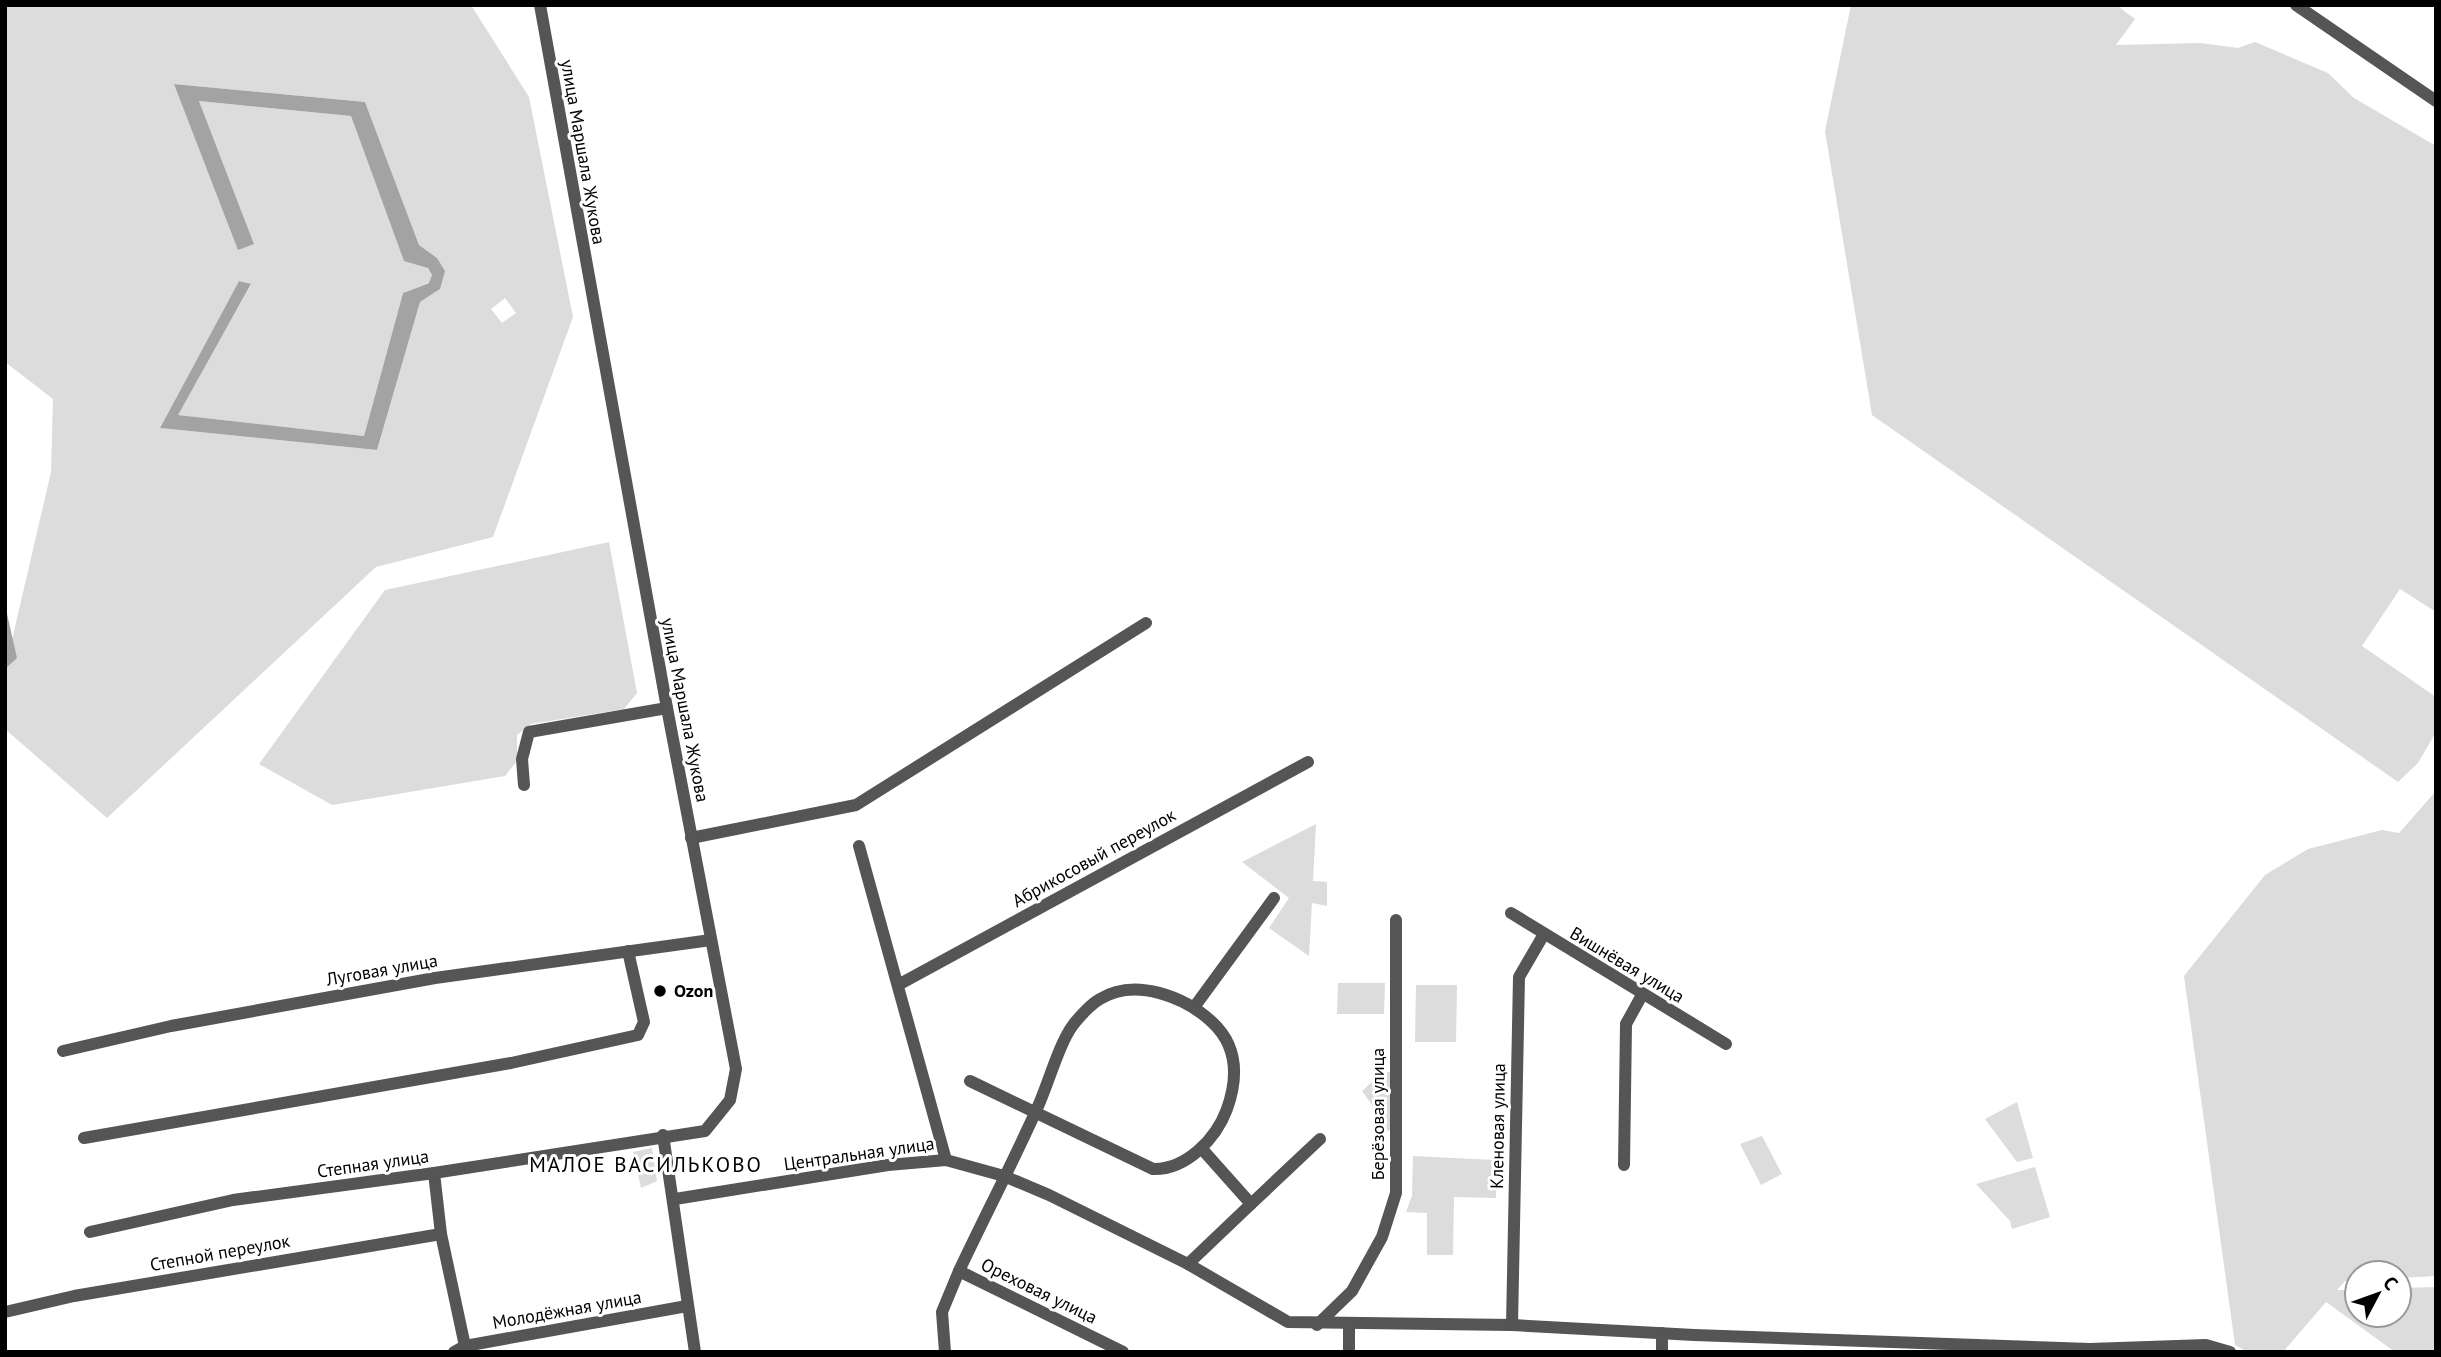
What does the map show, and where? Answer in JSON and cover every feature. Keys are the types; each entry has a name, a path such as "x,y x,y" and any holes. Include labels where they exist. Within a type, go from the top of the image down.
{"street":[{"name":"улица Маршала Жукова","path":"540,5 667,708 736,1069 730,1100 705,1131 663,1135"},
{"name":"улица Маршала Жукова","path":"544,29 547,5"},
{"path":"2296,5 2436,102"},
{"path":"691,838 856,805 1146,624"},
{"path":"524,785 522,759 529,732 667,708"},
{"name":"Абрикосовый переулок","path":"898,985 1308,762"},
{"path":"859,846 946,1160"},
{"path":"1195,1006 1274,898"},
{"name":"Вишнёвая улица","path":"1510,914 1726,1044"},
{"name":"Берёзовая улица","path":"1317,1325 1352,1291 1382,1237 1395,1193 1396,920"},
{"name":"Кленовая улица","path":"1512,1325 1519,977 1544,934"},
{"name":"Луговая улица","path":"63,1051 171,1026 435,978 711,940"},
{"path":"84,1138 511,1063 638,1035 644,1023 628,951"},
{"path":"970,1081 1153,1169 1165,1170 1202,1149 1222,1121 1234,1090 1235,1063 1224,1033 1195,1006 1136,989 1100,998 1072,1026 1036,1112"},
{"path":"1625,1165 1626,1024 1642,995"},
{"name":"Ореховая улица","path":"1036,1112 959,1271 1123,1352"},
{"path":"663,1135 675,1199 673,1218 695,1352"},
{"name":"Степная улица","path":"90,1232 233,1200 434,1173 663,1135"},
{"path":"1188,1264 1320,1139"},
{"path":"1202,1149 1251,1204"},
{"name":"Центральная улица","path":"675,1199 888,1165 946,1160 1004,1176 1049,1195 1188,1264 1289,1322 1317,1325 1512,1325 1929,1348 2090,1349 2206,1345 2228,1350"},
{"path":"434,1173 460,1349"},
{"name":"Степной переулок","path":"5,1312 74,1296 441,1234"},
{"path":"945,1352 942,1312 959,1271"},
{"name":"Молодёжная улица","path":"460,1349 687,1306"},
{"path":"1349,1325 1349,1352"},
{"path":"1662,1334 1662,1352"}],"shaded area":[{"path":"5,5 471,5 529,97 573,317 493,537 376,567 107,818 5,729 5,670 51,472 53,399 5,362","holes":["174,84 365,102 419,245 437,258 440,289 420,302 377,450 160,428 239,281 251,285 177,415 364,436 403,293 430,282 432,275 428,268 404,260 351,116 199,101 254,244","505,298 516,313 502,323 491,309"]},
{"path":"1851,5 2116,5 2135,19 2116,45 2201,43 2238,48 2255,42 2328,73 2354,98 2436,146 2436,612 2400,589 2362,646 2436,697 2436,732 2418,763 2398,782 1872,415 1825,131"},
{"path":"174,84 365,102 419,245 437,258 445,271 440,289 420,302 377,450 160,428 239,281 251,284 178,415 364,436 403,293 429,283 432,275 428,268 404,261 351,116 199,101 254,244 238,250"},
{"path":"609,542 637,693 624,709 531,724 517,735 517,761 505,776 332,805 259,764 385,590"},
{"path":"5,605 17,658 5,669"},
{"path":"2436,791 2436,1276 2413,1277 2413,1259 2343,1259 2343,1283 2337,1290 2343,1290 2343,1314 2326,1302 2283,1352 2248,1352 2235,1345 2184,976 2265,875 2308,849 2382,830 2399,833"},
{"path":"1316,824 1313,881 1327,882 1327,906 1312,903 1309,956 1269,928 1289,898 1242,862"},
{"path":"1338,983 1385,983 1384,1014 1337,1014"},
{"path":"1416,985 1457,985 1456,1042 1415,1042"},
{"path":"1383,1072 1391,1072 1390,1130 1380,1133 1372,1105 1362,1091"},
{"path":"2017,1102 2033,1158 2017,1162 1985,1119"},
{"path":"1762,1136 1782,1174 1761,1185 1740,1144"},
{"path":"652,1148 657,1181 641,1188 633,1152"},
{"path":"1413,1156 1496,1160 1496,1198 1454,1197 1453,1255 1427,1255 1427,1213 1406,1212 1412,1196"},
{"path":"2035,1167 2050,1217 2012,1229 2010,1221 1976,1184"},
{"path":"2436,1287 2436,1352 2395,1352 2363,1329 2413,1329 2413,1288"}],"place":[{"name":"Ozon","path":"660,991"}],"district":[{"name":"МАЛОЕ ВАСИЛЬКОВО","path":"646,1165"}]}
